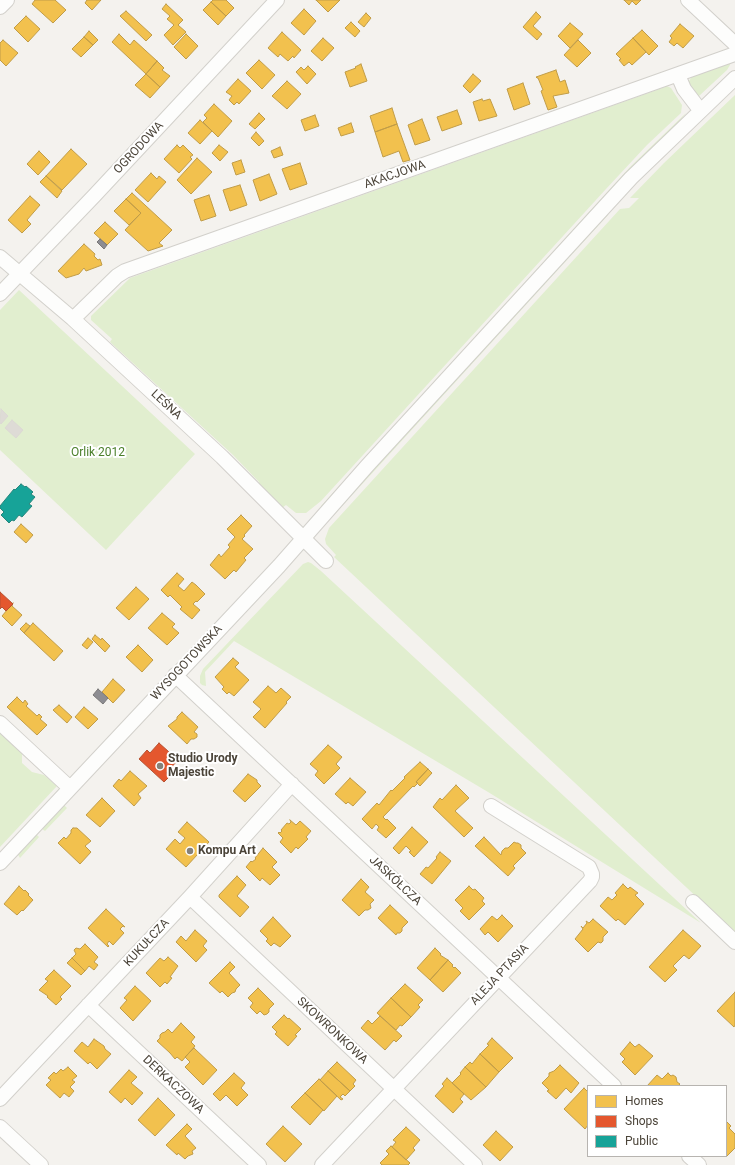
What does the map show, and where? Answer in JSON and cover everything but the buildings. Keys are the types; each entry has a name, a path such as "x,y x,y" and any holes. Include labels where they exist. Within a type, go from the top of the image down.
{"street":[{"path":"0,7 7,0"},
{"name":"OGRODOWA","path":"0,294 277,0"},
{"path":"688,0 733,50"},
{"name":"AKACJOWA","path":"73,319 117,276 125,271 678,75 733,50"},
{"path":"678,75 684,89 700,110"},
{"name":"WYSOGOTOWSKA","path":"0,863 303,538 631,178 735,78"},
{"name":"LEŚNA","path":"0,256 73,319 222,457 326,561"},
{"name":"JASKÓŁCZA","path":"175,675 613,1085"},
{"path":"0,723 70,788"},
{"name":"KUKUŁCZA","path":"0,1099 190,897 292,784"},
{"name":"ALEJA PTASIA","path":"322,1165 590,881 592,874 589,867 491,806"},
{"name":"SKOWRONKOWA","path":"190,897 475,1165"},
{"path":"693,902 735,942"},
{"name":"DERKACZOWA","path":"88,1005 258,1165"},
{"path":"0,1127 42,1165"},
{"path":"690,1157 699,1165"}],"green space":[{"path":"731,61 727,70 699,96 695,95 688,83 692,76"},
{"path":"665,85 671,88 682,105 681,113 647,145 321,501 306,513 296,513 286,505 282,508 258,484 259,482 233,455 110,342 112,339 91,320 91,316 130,278 665,87"},
{"path":"735,95 735,933 334,557 336,555 326,544 325,539 329,528 620,209 629,208 639,198 630,198"},
{"path":"686,113 679,122 632,168 322,507 321,506 630,167"},
{"path":"606,215 608,215 333,516 332,515"},
{"name":"Orlik 2012","path":"19,290 195,454 106,550 0,450 0,310"},
{"path":"308,562 321,571 701,923 488,792 234,641 205,672 206,686 202,685 200,683 200,676 203,669 303,564"},
{"path":"0,733 22,753 22,763 32,772 44,775 57,786 0,847"},
{"path":"62,805 67,808 45,831 42,829 42,826"},
{"path":"34,835 39,837 20,858 17,853"}],"place":[{"name":"Studio Urody Majestic","path":"160,766"},
{"name":"Kompu Art","path":"190,851"}]}
